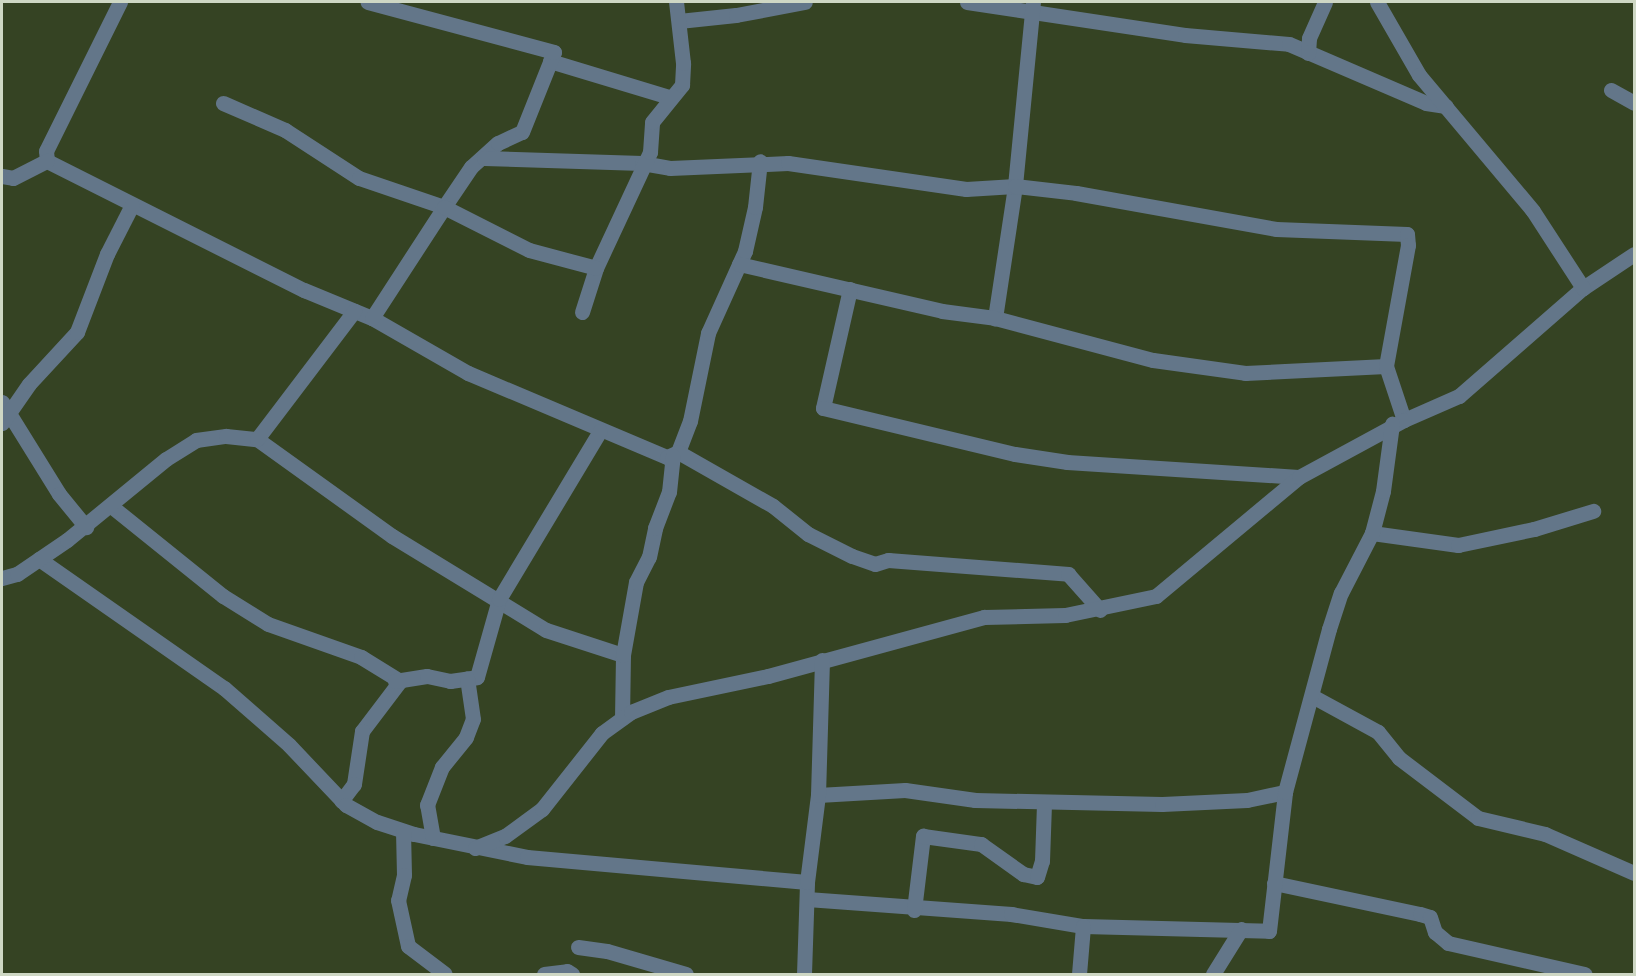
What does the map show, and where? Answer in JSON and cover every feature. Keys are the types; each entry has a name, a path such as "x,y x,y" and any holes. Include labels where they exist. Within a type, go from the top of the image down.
{"street":[{"path":"47,161 46,151 120,2"},
{"path":"368,2 554,52 522,132 498,143 471,167 372,318"},
{"path":"582,312 596,268 642,163 650,152 652,122 669,97 682,85 676,2"},
{"path":"679,21 736,15 805,2"},
{"path":"967,2 1033,7 1185,35 1289,44 1426,104 1446,106"},
{"path":"1308,53 1309,38 1325,2"},
{"path":"1377,2 1419,75 1533,212 1583,288"},
{"path":"994,318 1015,186 1033,7"},
{"path":"550,61 669,97"},
{"path":"1611,90 1635,103"},
{"path":"223,103 285,130 359,178 444,207 529,250 596,268"},
{"path":"483,158 642,163 694,168 760,162 966,189 1015,186 1276,229 1407,234 1408,245 1386,366 1398,422 1372,533 1341,593 1285,792 1269,931 1083,926 1011,914 914,910 807,899"},
{"path":"2,176 12,178 47,161"},
{"path":"47,161 132,205 372,318 468,373 528,396 600,431 667,457 675,454 773,506 808,534 852,556 876,564 888,560 1068,574 1100,610"},
{"path":"622,718 623,655 636,582 649,557 655,528 669,492 675,454 690,421 708,333 739,264 756,207 760,162"},
{"path":"86,527 58,494 5,413 77,333 107,254 132,205"},
{"path":"475,848 505,836 542,809 602,733 622,718 668,697 768,676 984,617 1065,615 1100,610 1156,596 1299,477 1398,422 1459,396 1583,288 1635,254"},
{"path":"739,264 942,311 994,318 1153,360 1245,373 1386,366"},
{"path":"850,289 823,408 1015,454 1066,462 1299,477"},
{"path":"257,439 354,310"},
{"path":"395,681 427,676 450,681 477,677 499,599 600,431"},
{"path":"2,578 17,574 86,527 165,459 196,441 226,436 257,439 392,536 499,599 546,630 623,655"},
{"path":"111,506 223,596 268,624 361,657 395,681 400,681 362,731 354,784 341,801"},
{"path":"1372,533 1458,545 1534,529 1593,511"},
{"path":"39,559 224,688 289,746 341,801 377,822 403,831 475,848 576,862 807,882"},
{"path":"804,975 807,882 818,795 822,660"},
{"path":"433,838 427,805 442,767 466,737 473,719 467,678"},
{"path":"1312,696 1378,732 1399,758 1478,818 1545,834 1635,873"},
{"path":"818,795 905,790 975,800 1044,804 1203,803 1285,792"},
{"path":"914,910 923,836 981,844 1023,874 1037,877 1042,861 1044,804"},
{"path":"403,831 404,875 398,900 408,946 445,975"},
{"path":"1274,883 1420,914 1430,917 1435,932 1448,943 1585,975"},
{"path":"1079,975 1083,926"},
{"path":"1213,975 1241,929"},
{"path":"578,947 607,951 686,975"},
{"path":"544,975 567,971 572,975"}]}
